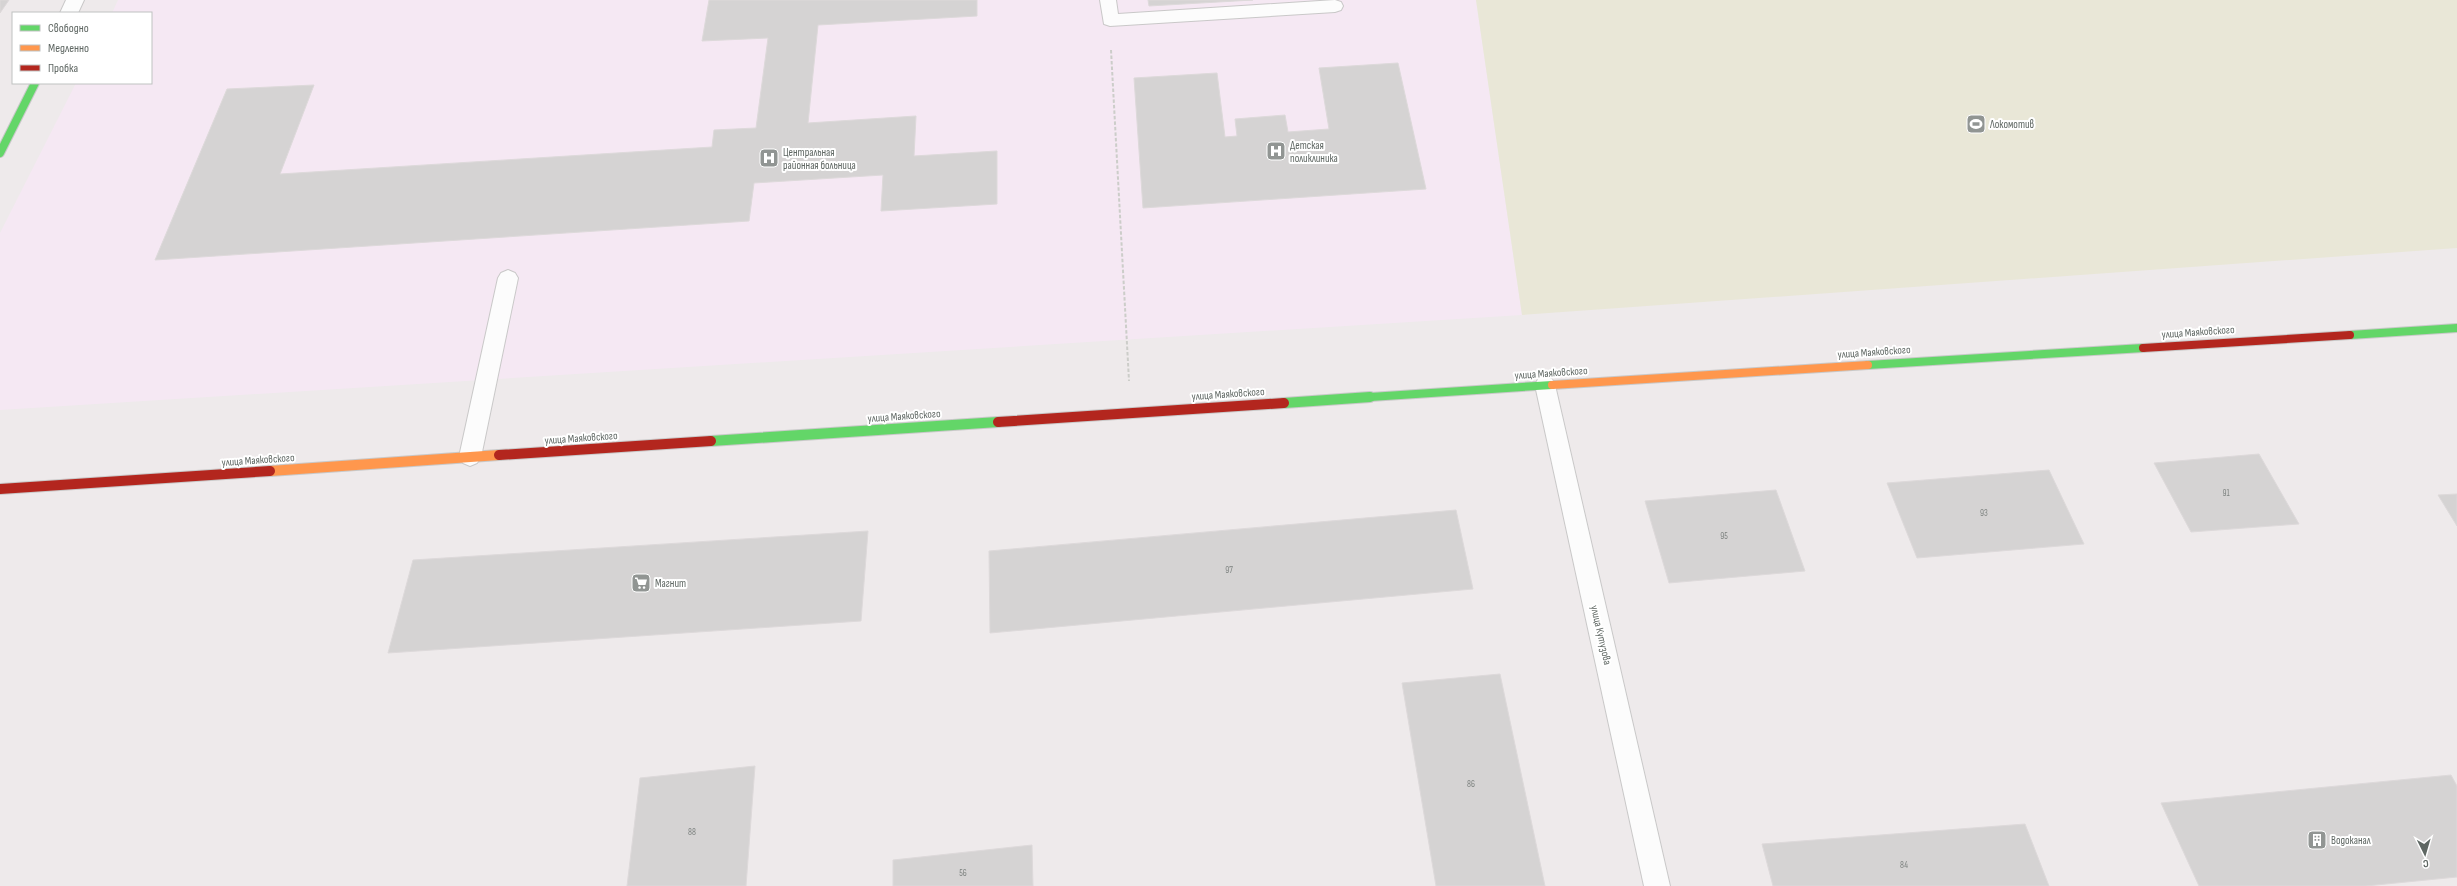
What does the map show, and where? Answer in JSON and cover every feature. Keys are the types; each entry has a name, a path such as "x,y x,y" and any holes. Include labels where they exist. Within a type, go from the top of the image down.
{"main road":[{"path":"0,153 34,84"},
{"name":"улица Маяковского","path":"0,489 1545,385 2457,328"}],"street":[{"path":"70,12 76,0"}],"lane":[{"path":"1108,0 1110,20 1335,6"},
{"path":"470,457 508,278"},
{"name":"улица Кутузова","path":"1545,385 1657,886"}],"path":[{"path":"1110,20 1131,413"}],"shaded area":[{"name":"Центральная районная больница","path":"118,0 1476,0 1522,315 0,410 0,233 75,84 152,84 152,12 112,12"},
{"name":"Локомотив","path":"1476,0 2457,0 2457,248 1522,315"}],"building":[{"path":"0,0 9,0 0,13"},
{"path":"709,0 977,0 977,16 818,25 808,123 916,116 914,156 997,151 997,204 881,211 883,175 754,183 749,221 155,260 227,89 314,85 280,174 712,147 714,130 756,128 768,38 702,41"},
{"path":"1148,0 1253,0 1149,6"},
{"name":"Детская поликлиника","path":"1398,63 1426,189 1143,208 1134,78 1217,73 1225,137 1237,136 1235,119 1285,115 1288,132 1329,129 1319,68"},
{"path":"2259,454 2299,524 2191,532 2154,463"},
{"path":"2049,470 2084,544 1917,558 1887,483"},
{"path":"1776,490 1805,571 1669,583 1645,501"},
{"path":"2457,494 2457,526 2438,495"},
{"path":"1456,510 1473,589 990,633 989,551"},
{"path":"868,531 861,621 388,653 413,560"},
{"path":"1500,674 1545,886 1436,886 1402,683"},
{"path":"755,766 746,886 627,886 640,778"},
{"name":"Водоканал","path":"2451,775 2457,786 2457,877 2366,886 2199,886 2161,803"},
{"path":"2025,824 2049,886 1773,886 1762,844"},
{"path":"1032,845 1033,886 893,886 893,860"}],"traffic: fast":[{"path":"0,153 34,84"},
{"path":"2350,335 2457,328"},
{"path":"1868,365 2143,348"},
{"path":"1284,403 1552,385"},
{"path":"711,441 998,422"}],"traffic: slow":[{"path":"1552,385 1868,365"},
{"path":"270,471 499,455"}],"traffic: jam":[{"path":"2143,348 2350,335"},
{"path":"998,422 1284,403"},
{"path":"499,455 711,441"},
{"path":"0,489 270,471"}],"place":[{"name":"Локомотив","path":"1976,124"},
{"name":"Детская поликлиника","path":"1276,151"},
{"name":"Центральная районная больница","path":"769,158"},
{"name":"Магнит","path":"641,583"},
{"name":"Водоканал","path":"2317,840"}]}
